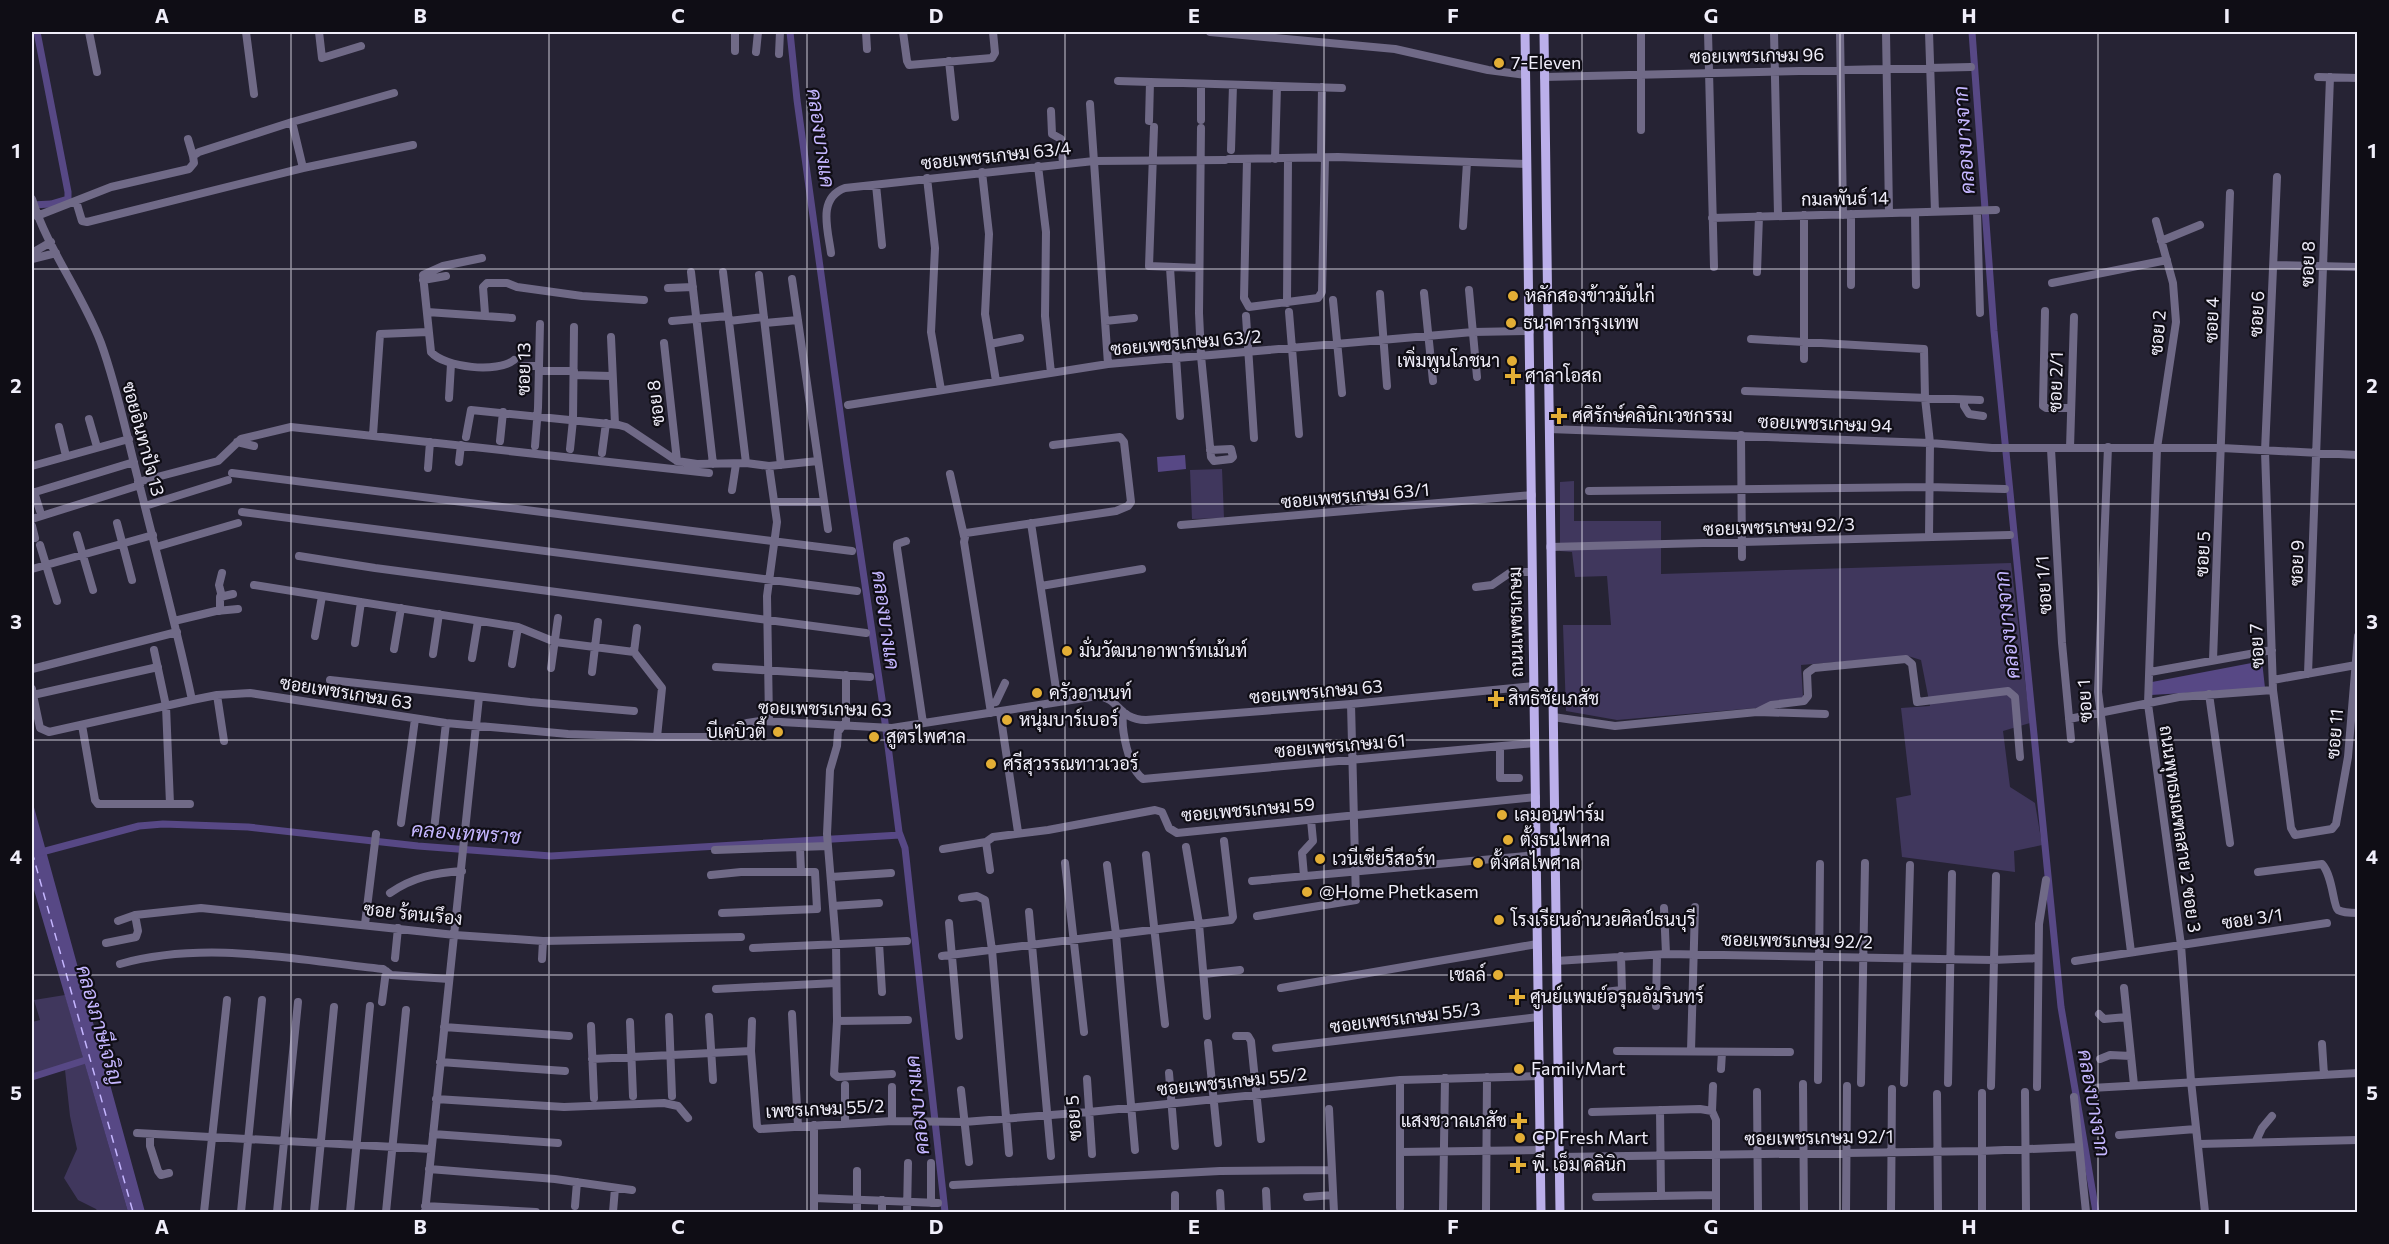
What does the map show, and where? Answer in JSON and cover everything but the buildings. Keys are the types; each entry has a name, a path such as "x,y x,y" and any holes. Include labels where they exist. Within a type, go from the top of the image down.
{"main road":[{"name":"ถนนเพชรเกษม","path":"1525,32 1541,1212"},
{"name":"ถนนเพชรเกษม","path":"1544,32 1560,1212"},
{"path":"1531,421 1549,425"},
{"path":"1539,1059 1557,1057"}],"street":[{"path":"89,32 97,72"},
{"path":"246,32 254,94"},
{"path":"319,32 322,58 361,46"},
{"path":"735,32 735,51"},
{"path":"756,52 758,32"},
{"path":"779,54 780,32"},
{"path":"866,32 867,49"},
{"path":"903,32 909,64 992,58 995,53 993,32"},
{"path":"1210,32 1395,49 1488,70 1526,75"},
{"path":"1641,32 1641,130"},
{"path":"1708,32 1714,267"},
{"path":"1774,32 1778,216"},
{"path":"1840,32 1851,285"},
{"path":"1886,32 1889,213"},
{"path":"1929,32 1935,212"},
{"path":"949,61 955,117"},
{"name":"ซอยเพชรเกษม 96","path":"1544,77 1971,67"},
{"path":"2318,77 2358,78"},
{"name":"ซอย 8","path":"2317,453 2330,77"},
{"path":"1118,81 1341,88"},
{"path":"1150,82 1153,160 1149,266 1199,268"},
{"path":"1201,84 1199,268 1201,356 1210,450"},
{"path":"1231,150 1233,85"},
{"path":"1275,159 1277,86"},
{"path":"1247,159 1245,302 1249,307 1318,298 1322,292 1322,87"},
{"path":"193,156 292,122 394,93"},
{"path":"1090,104 1108,364"},
{"path":"1051,111 1052,134 1061,139 1063,164"},
{"path":"292,122 303,168"},
{"path":"34,207 76,201 111,187 189,169 194,163 188,139"},
{"path":"76,201 82,220 87,222 303,168 413,145"},
{"name":"ซอยเพชรเกษม 63/4","path":"831,253 826,216 831,197 845,188 876,184 1094,161 1323,158 1527,164"},
{"path":"1287,303 1288,159"},
{"path":"1463,226 1467,162"},
{"path":"1038,166 1046,232 1045,316 1052,373"},
{"path":"982,172 990,234 985,314 996,381"},
{"name":"ซอย 6","path":"2265,451 2275,265 2277,177"},
{"path":"927,178 935,248 931,332 941,390"},
{"path":"876,184 882,245"},
{"name":"ซอย 4","path":"2222,448 2230,193"},
{"name":"ซอยอินทาปัจ 13","path":"34,207 98,334 129,439 192,699"},
{"name":"กมลพันธ์ 14","path":"1712,218 1996,210"},
{"path":"1977,211 1980,313"},
{"path":"1914,213 1916,285"},
{"path":"1804,215 1804,359"},
{"path":"1757,272 1759,216"},
{"name":"ซอย 2","path":"2156,222 2174,283 2176,322 2157,448"},
{"path":"2162,241 2200,225"},
{"path":"32,253 51,242"},
{"path":"32,259 56,253"},
{"path":"482,258 426,272 423,275 431,352 436,358 451,364 502,367 514,360"},
{"path":"2052,283 2167,260"},
{"path":"2275,265 2358,267"},
{"path":"1170,268 1180,417"},
{"path":"691,272 713,464"},
{"path":"723,272 746,464"},
{"path":"759,275 781,465"},
{"path":"423,280 446,276"},
{"path":"792,279 828,529"},
{"path":"485,314 483,287 487,283 582,296 644,300"},
{"path":"668,288 693,287"},
{"path":"1469,290 1477,376"},
{"path":"1424,293 1433,381"},
{"path":"1380,294 1387,386"},
{"path":"1333,300 1342,393"},
{"path":"2045,310 2043,406 2070,408"},
{"path":"427,312 485,314 513,318"},
{"path":"1289,312 1299,434"},
{"path":"1246,316 1254,438"},
{"name":"ซอย 2/1","path":"2070,448 2074,317"},
{"path":"672,321 728,318 798,320"},
{"path":"1105,321 1134,318"},
{"name":"ซอย 13","path":"535,446 540,324"},
{"path":"570,449 573,420 574,327"},
{"name":"ซอยเพชรเกษม 63/2","path":"848,405 1108,364 1473,332 1530,331"},
{"path":"373,435 380,334 428,332"},
{"path":"611,337 615,424"},
{"path":"990,344 1020,338"},
{"path":"1751,339 1924,349 1925,398 1930,443 1929,537"},
{"name":"ซอย 8","path":"664,343 677,461"},
{"path":"450,398 451,364"},
{"path":"523,366 611,376"},
{"path":"1745,391 1980,400"},
{"path":"1964,400 1964,406 1969,414 1983,416"},
{"path":"466,437 470,411 504,412 626,427 677,461 698,464 769,466 818,461"},
{"path":"500,441 504,412"},
{"path":"89,419 97,447"},
{"path":"602,453 606,423"},
{"name":"ซอยเพชรเกษม 94","path":"1549,425 1992,448 2222,448 2358,455"},
{"path":"59,427 66,456"},
{"path":"32,519 218,461 237,442 245,438 291,427 710,473"},
{"path":"1741,435 1742,557"},
{"path":"964,536 969,531 1116,511 1128,506 1131,502 1124,442 1120,437 1053,445"},
{"path":"32,466 129,439"},
{"path":"237,442 254,446"},
{"path":"428,468 430,442"},
{"path":"459,462 461,445"},
{"name":"ซอย 1","path":"2108,447 2098,682 2100,714 2131,952"},
{"name":"ถนนพุทธมณฑลสาย 2 ซอย 3","path":"2157,448 2148,704 2181,945 2205,1212"},
{"name":"ซอย 5","path":"2213,660 2222,448"},
{"name":"ซอย 1/1","path":"2051,449 2062,643 2071,739"},
{"name":"ซอย 7","path":"2265,451 2273,690 2290,828 2292,834 2297,835"},
{"name":"ซอย 9","path":"2308,674 2317,453"},
{"path":"40,511 33,493 134,462"},
{"path":"732,490 736,464"},
{"path":"769,466 777,522 766,620 769,721"},
{"path":"950,474 964,536 990,703 995,712 1018,832"},
{"path":"145,506 230,477 852,551"},
{"path":"1589,491 1928,487 2005,489"},
{"name":"ซอยเพชรเกษม 63/1","path":"1182,525 1532,495"},
{"path":"774,502 824,502"},
{"path":"242,512 857,591"},
{"path":"117,523 132,580"},
{"path":"156,547 238,523"},
{"path":"1030,523 1059,702"},
{"path":"32,526 35,538"},
{"path":"76,535 93,590"},
{"path":"32,569 153,535"},
{"name":"ซอยเพชรเกษม 92/3","path":"1550,547 2010,535"},
{"path":"906,541 897,544 897,548 923,723"},
{"path":"40,545 57,601"},
{"path":"299,556 866,633"},
{"path":"1041,586 1142,570"},
{"path":"1476,587 1492,585 1511,573 1532,572"},
{"path":"222,573 219,585 222,597"},
{"path":"254,585 518,627 555,642 634,652 662,687 657,737"},
{"path":"220,611 219,598 233,594"},
{"path":"315,636 322,596"},
{"path":"355,643 361,602"},
{"path":"394,649 400,608"},
{"path":"174,621 238,609"},
{"path":"433,654 438,614"},
{"path":"551,668 558,618"},
{"path":"472,658 478,621"},
{"path":"592,672 598,622"},
{"path":"512,664 518,627"},
{"path":"634,652 637,628"},
{"path":"32,669 177,633"},
{"name":"ซอย 11","path":"2297,835 2329,830 2336,824 2347,770 2358,636"},
{"path":"154,650 166,706 170,804"},
{"path":"2150,672 2272,650"},
{"path":"1757,712 1771,705 1804,701 1808,696 1807,673 1814,668 1906,659 1912,664 1917,702 2012,692 2015,697 2020,756"},
{"path":"2273,680 2356,664"},
{"path":"32,692 158,667"},
{"path":"716,667 870,677"},
{"path":"846,675 844,725 838,732 837,746 830,770 828,841 836,943 835,1076 892,1074"},
{"path":"330,680 634,711"},
{"path":"990,703 996,702 1005,683"},
{"name":"ซอยเพชรเกษม 63","path":"32,692 40,728 49,732 192,699 250,693 446,723 568,734 711,737 747,723 769,721 892,728 1103,696 1110,699 1131,718 1146,720 1351,704 1534,686"},
{"path":"2069,719 2209,694 2273,690"},
{"path":"2209,694 2230,843"},
{"path":"217,695 224,741"},
{"path":"479,697 425,1209 536,1212"},
{"path":"1257,916 1356,900 1351,704"},
{"name":"ซอยเพชรเกษม 61","path":"1123,712 1122,728 1135,769 1143,779 1535,743"},
{"path":"1552,717 1615,726 1757,712 1825,714"},
{"path":"401,823 415,719"},
{"path":"434,830 446,723"},
{"path":"82,725 95,800 98,804 190,804"},
{"path":"1500,747 1500,778 1519,778"},
{"name":"ซอยเพชรเกษม 59","path":"944,849 986,842 993,837 1018,832 1048,830 1155,810 1162,812 1169,828 1178,833 1536,797"},
{"path":"1304,876 1302,853 1313,841 1311,820"},
{"path":"365,924 375,839"},
{"path":"715,850 800,847 828,841"},
{"path":"942,956 1233,919 1224,841"},
{"path":"986,842 990,870"},
{"path":"800,847 801,872"},
{"path":"1186,847 1199,924 1207,1016"},
{"path":"1146,855 1166,1024"},
{"path":"1252,881 1536,855"},
{"path":"1861,1083 1865,862"},
{"path":"1065,863 1084,1032"},
{"path":"1818,1080 1820,864"},
{"path":"2258,872 2322,864 2333,886 2335,907 2342,911 2358,913"},
{"path":"1107,865 1116,934 1135,1150"},
{"path":"1904,1083 1910,865"},
{"path":"390,893 405,882 419,877 462,871"},
{"path":"711,875 801,872 891,873"},
{"path":"722,913 816,910 818,908 815,872"},
{"path":"1948,1083 1952,874"},
{"path":"1991,1086 1996,876"},
{"path":"2037,1087 2040,909 2046,880"},
{"path":"962,898 977,896 985,900 992,950 1005,1119 1010,1153"},
{"path":"833,906 879,903"},
{"path":"1691,1051 1695,907"},
{"name":"ซอย ร้ตนเรึอง","path":"118,921 135,915 201,908 455,935 543,941 741,937"},
{"path":"1656,1006 1664,908"},
{"path":"1029,912 1051,1156"},
{"path":"106,943 136,937 138,931 135,915"},
{"path":"949,923 959,1036"},
{"name":"ซอย 3/1","path":"2075,961 2326,923"},
{"path":"395,958 398,928"},
{"path":"542,959 543,941"},
{"path":"753,948 907,941"},
{"path":"879,943 882,992"},
{"path":"1281,988 1537,944"},
{"path":"120,964 142,958 216,952 320,961 383,969 391,975 449,979"},
{"name":"ซอยเพชรเกษม 92/2","path":"1556,961 1661,954 1993,960 2038,958"},
{"path":"1604,992 1622,990 1621,956"},
{"path":"1204,974 1240,970"},
{"path":"382,1002 386,971"},
{"path":"717,989 837,983"},
{"path":"2124,988 2134,1085"},
{"path":"204,1212 227,1000"},
{"path":"241,1212 262,1000"},
{"path":"277,1212 298,1002"},
{"path":"350,1212 370,1006"},
{"path":"314,1212 334,1007"},
{"path":"386,1212 406,1010"},
{"path":"792,1014 798,1126"},
{"path":"2099,1014 2104,1019 2127,1017"},
{"path":"669,1017 672,1096"},
{"path":"709,1017 712,1080"},
{"name":"ซอยเพชรเกษม 55/3","path":"1276,1047 1538,1017"},
{"path":"837,1022 908,1020"},
{"name":"เพชรเกษม 55/2","path":"752,1021 751,1051 758,1128 892,1121 930,1122"},
{"path":"630,1022 633,1096"},
{"path":"591,1026 594,1098"},
{"path":"444,1027 569,1036"},
{"path":"1236,1036 1248,1036 1251,1041 1261,1139"},
{"path":"1208,1043 1218,1143"},
{"path":"2322,1044 2324,1075"},
{"path":"592,1059 751,1051"},
{"path":"1617,1051 1790,1052"},
{"path":"1721,1069 1722,1052"},
{"path":"2100,1059 2106,1056 2131,1056"},
{"path":"440,1062 565,1071"},
{"path":"1169,1073 1175,1146"},
{"path":"2091,1088 2358,1073"},
{"name":"ซอยเพชรเกษม 55/2","path":"930,1122 964,1122 1089,1112 1400,1080 1539,1076"},
{"path":"1486,1210 1487,1077"},
{"path":"1443,1211 1445,1078"},
{"name":"ซอย 5","path":"1087,1080 1092,1154"},
{"path":"1400,1080 1400,1208"},
{"path":"1803,1084 1804,1212"},
{"path":"845,1085 845,1123"},
{"path":"1713,1086 1712,1111 1716,1120 1716,1212"},
{"path":"1846,1212 1847,1086"},
{"path":"892,1087 892,1121"},
{"path":"1891,1212 1892,1089"},
{"path":"961,1090 969,1162"},
{"path":"1757,1092 1758,1212"},
{"path":"2025,1092 2026,1212"},
{"path":"1982,1093 1982,1212"},
{"path":"1937,1094 1938,1212"},
{"path":"2074,1097 2086,1212"},
{"path":"436,1099 564,1107 664,1103 678,1106 688,1118"},
{"path":"1329,1109 1334,1212"},
{"path":"1592,1112 1700,1109 1712,1111"},
{"path":"1660,1110 1661,1195"},
{"path":"2256,1142 2262,1128 2272,1116"},
{"path":"814,1125 814,1212"},
{"path":"2119,1135 2196,1129"},
{"path":"137,1133 431,1149"},
{"path":"150,1134 150,1146 158,1172 160,1174 170,1173"},
{"path":"433,1134 558,1143"},
{"path":"2199,1144 2358,1140"},
{"name":"ซอยเพชรเกษม 92/1","path":"1559,1157 2079,1148"},
{"path":"1400,1152 1540,1150"},
{"path":"907,1212 908,1162"},
{"path":"814,1198 935,1203 931,1163"},
{"path":"429,1169 576,1182 632,1190"},
{"path":"953,1185 1220,1171 1332,1170"},
{"path":"857,1171 857,1212"},
{"path":"575,1206 576,1182"},
{"path":"614,1212 615,1188"},
{"path":"1266,1191 1267,1212"},
{"path":"1220,1193 1221,1212"},
{"path":"1175,1195 1175,1212"},
{"path":"1306,1197 1333,1195"},
{"path":"1596,1197 1716,1195"},
{"path":"882,1200 882,1212"}],"shaded area":[{"path":"1185,455 1186,469 1158,472 1157,457"},
{"path":"1222,469 1224,518 1192,519 1190,470"},
{"path":"1574,481 1574,521 1661,521 1661,574 2011,563 2030,723 2003,731 2010,787 2035,803 2042,845 2014,851 2015,872 1902,857 1896,798 1911,795 1901,708 1930,706 1921,660 1908,656 1801,665 1803,697 1756,708 1617,720 1566,711 1563,625 1611,625 1607,576 1575,577 1572,552 1560,551 1560,482"},
{"path":"2262,661 2265,688 2151,695 2152,682"},
{"path":"32,800 145,1212 128,1212 32,883"},
{"path":"65,995 128,1212 98,1212 78,1200 64,1178 77,1149 70,1116 65,1070 32,1078 32,1022 40,1020 34,1000"}],"waterway":[{"path":"32,205 51,204 68,199 37,32"},
{"name":"คลองบางแค","path":"790,32 797,100 899,832 905,848 945,1212"},
{"name":"คลองบางจาก","path":"1972,32 1994,331 2061,1007 2096,1212"},
{"name":"คลองเทพราช","path":"38,853 139,826 163,824 248,827 418,846 551,856 900,835"},
{"name":"คลองภาษีเจริญ","path":"32,1077 92,1058"}],"ferry route":[{"path":"32,852 133,1212"}],"place":[{"name":"7-Eleven","path":"1499,63"},
{"name":"หลักสองข้าวมันไก่","path":"1513,296"},
{"name":"ธนาคารกรุงเทพ","path":"1511,323"},
{"name":"เพิ่มพูนโภชนา","path":"1512,361"},
{"name":"ศาลาโอสถ","path":"1513,376"},
{"name":"ศศิรักษ์คลินิกเวชกรรม","path":"1559,416"},
{"name":"มั่นวัฒนาอาพาร์ทเม้นท์","path":"1067,651"},
{"name":"ครัวอานนท์","path":"1037,693"},
{"name":"สิทธิชัยเภสัช","path":"1496,699"},
{"name":"หนุ่มบาร์เบอร์","path":"1007,720"},
{"name":"บีเคบิวตี้","path":"778,732"},
{"name":"สูตรไพศาล","path":"874,737"},
{"name":"ศรีสุวรรณทาวเวอร์","path":"991,764"},
{"name":"เลมอนฟาร์ม","path":"1502,815"},
{"name":"ตั้งธนไพศาล","path":"1508,840"},
{"name":"เวนีเซียรีสอร์ท","path":"1320,859"},
{"name":"ตั้งศลไพศาล","path":"1478,863"},
{"name":"@Home Phetkasem","path":"1307,892"},
{"name":"โรงเรียนอำนวยศิลป์ธนบุรี","path":"1499,920"},
{"name":"เชลล์","path":"1498,975"},
{"name":"ศูนย์แพมย์อรุณอัมรินทร์","path":"1517,997"},
{"name":"FamilyMart","path":"1519,1069"},
{"name":"แสงชวาลเภสัช","path":"1519,1121"},
{"name":"CP Fresh Mart","path":"1520,1138"},
{"name":"พี. เอ็ม คลินิก","path":"1518,1165"}]}
